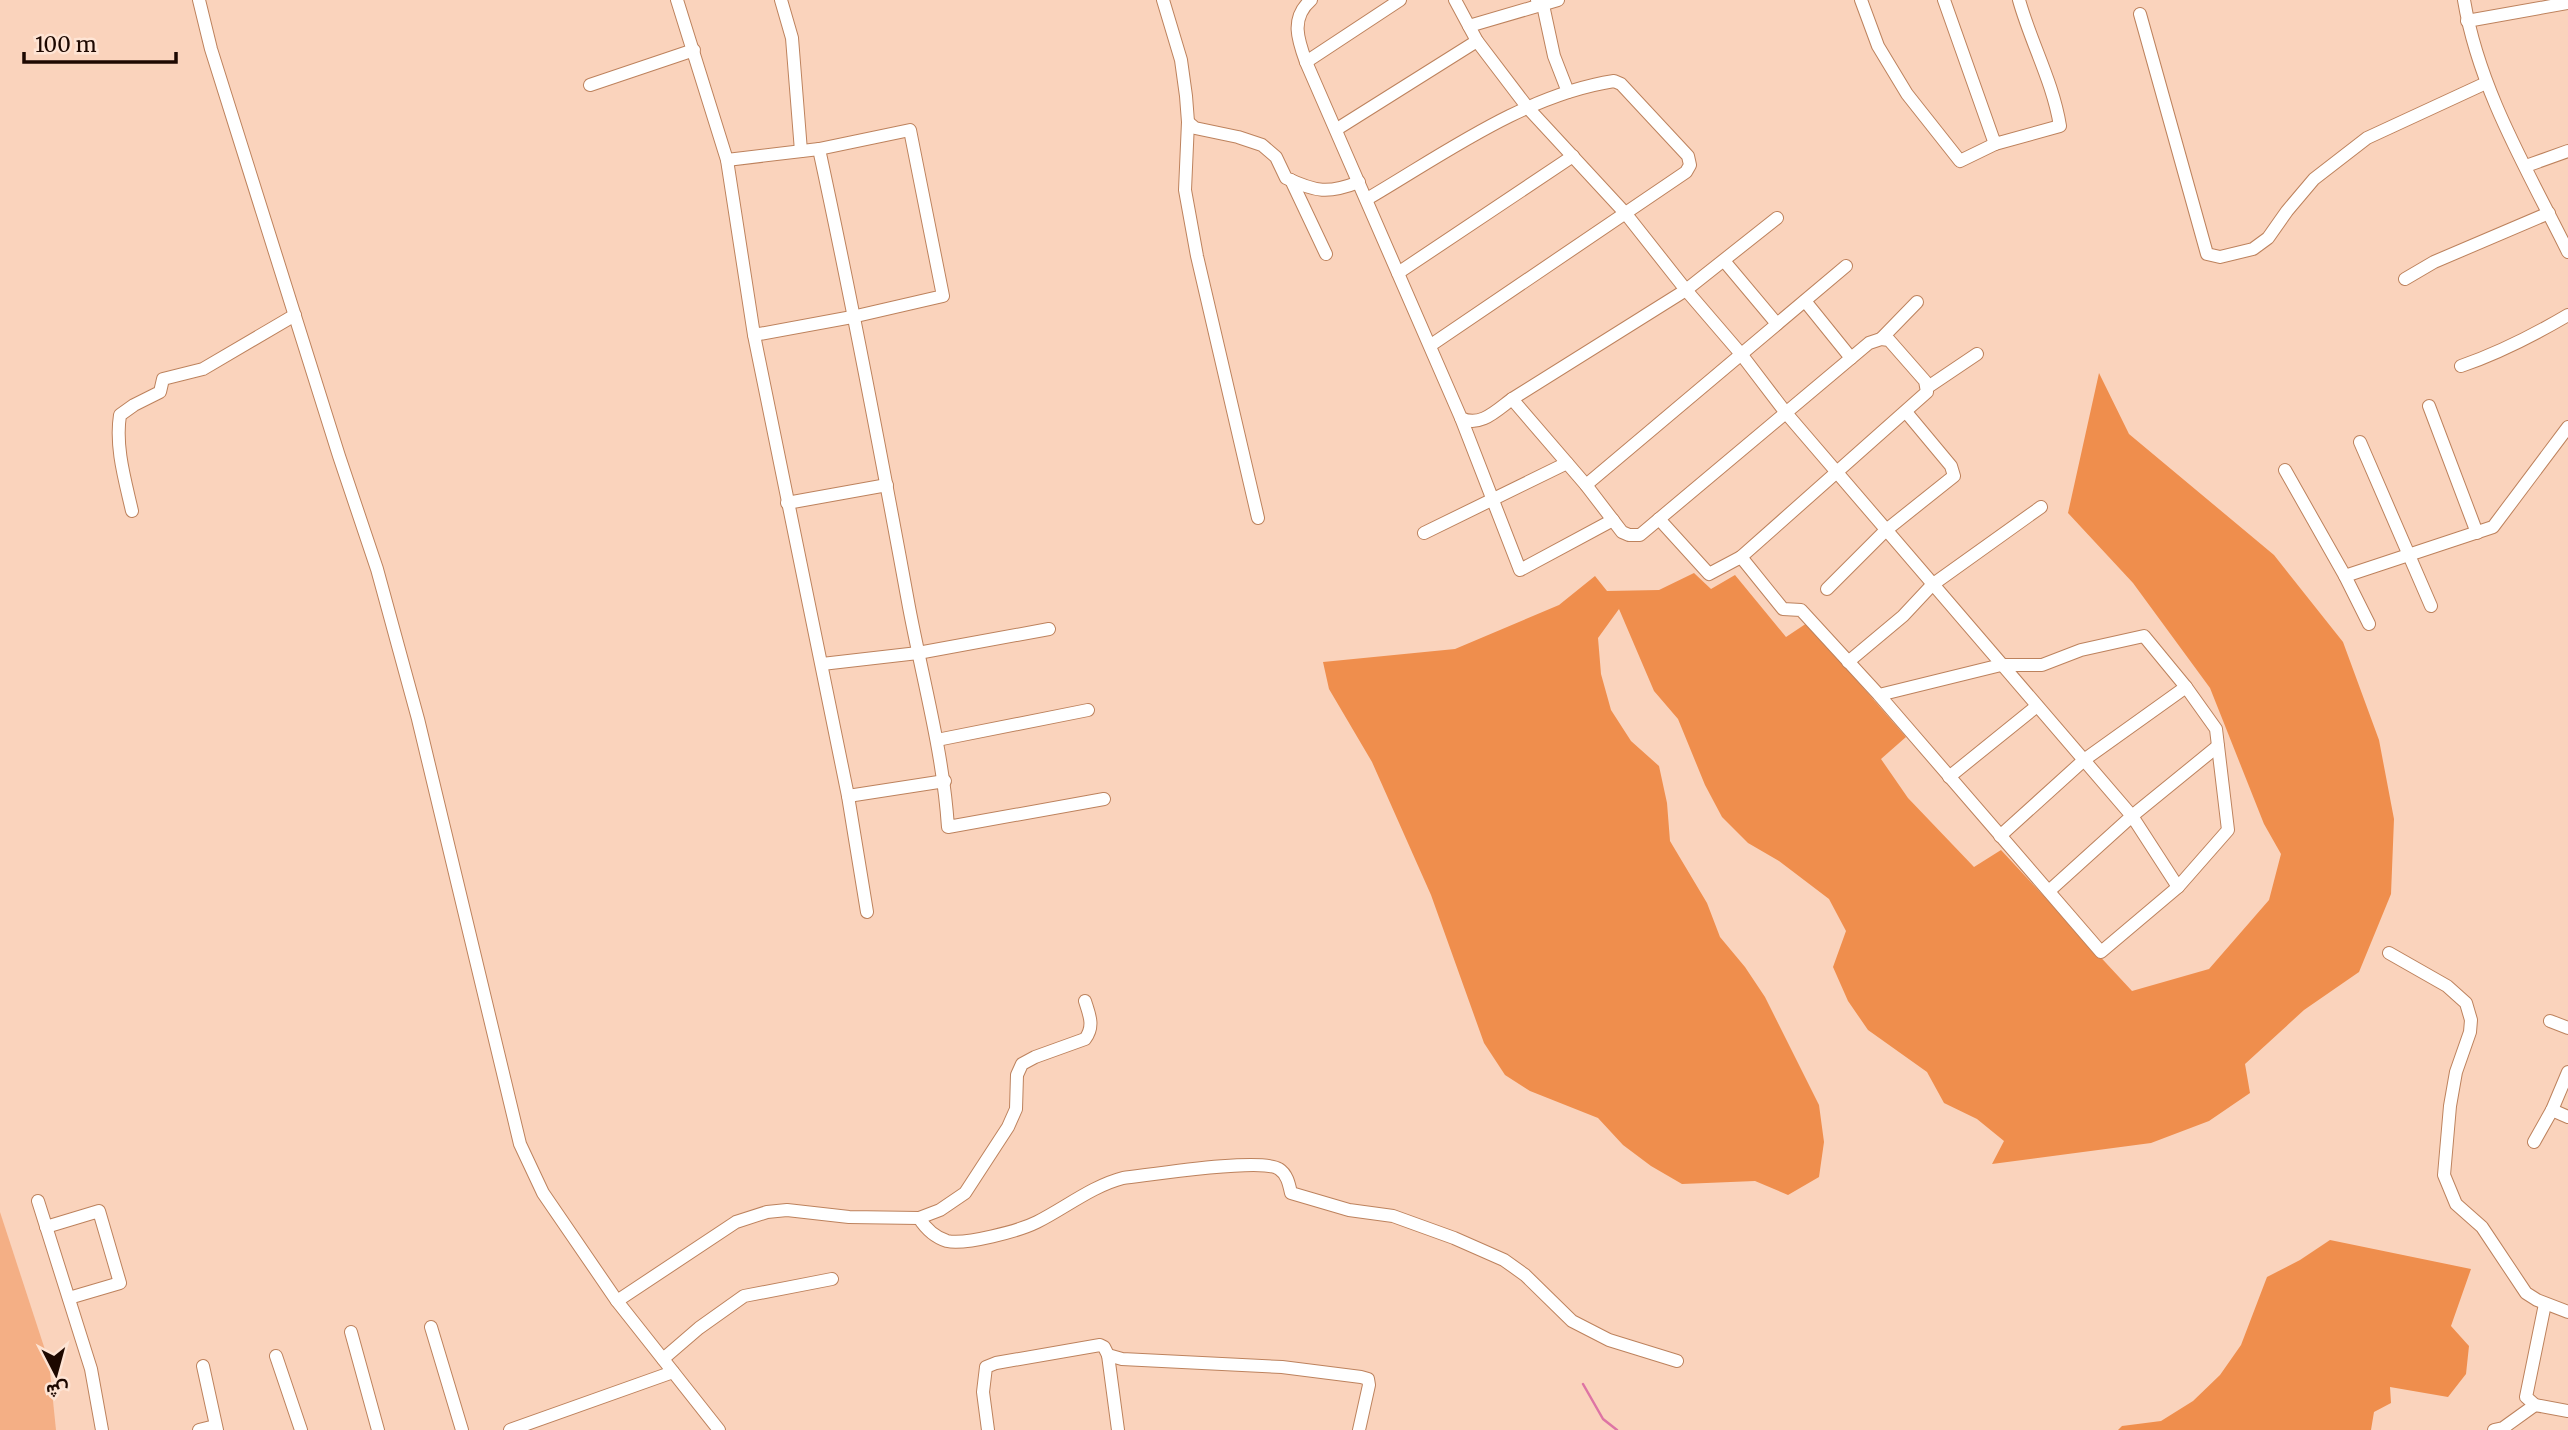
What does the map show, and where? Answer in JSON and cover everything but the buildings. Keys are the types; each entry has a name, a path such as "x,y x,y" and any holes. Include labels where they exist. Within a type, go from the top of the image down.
{"street":[{"path":"200,0 211,48 377,569 398,643 520,1144 543,1193 617,1301 719,1430"},
{"path":"677,0 727,160 754,335 848,796 867,912"},
{"path":"781,0 792,38 801,151"},
{"path":"1163,0 1181,60 1188,122 1185,190 1197,256 1258,518"},
{"path":"1311,0 1299,14 1297,28 1298,40 1306,62 1431,345 1520,570 1612,520"},
{"path":"1306,62 1400,0"},
{"path":"1455,0 1477,41 1528,108 1626,214 1885,531 2132,816 2178,887"},
{"path":"1469,26 1540,2 1558,0"},
{"path":"1861,0 1883,56 1907,94 1959,161 1995,144 2060,126 2055,97 2027,29 2019,0"},
{"path":"1944,0 1995,144"},
{"path":"2464,0 2467,21 2486,83 2568,252"},
{"path":"1540,2 1553,56 1568,92"},
{"path":"2467,21 2568,3"},
{"path":"2140,14 2207,254 2220,257 2253,249 2268,238 2314,179 2367,138 2486,83"},
{"path":"1337,129 1477,41"},
{"path":"590,85 694,50"},
{"path":"1367,199 1500,121 1568,92 1614,80 1621,84 1688,156 1690,165 1686,172 1431,345"},
{"path":"1188,122 1195,128 1262,145 1276,157 1286,178 1316,191 1339,190 1359,182"},
{"path":"727,160 818,149 910,130 943,296 852,317 754,335"},
{"path":"818,149 937,740 948,827 1104,799"},
{"path":"2526,166 2568,151"},
{"path":"1398,273 1573,156"},
{"path":"1291,180 1326,254"},
{"path":"2405,279 2434,262 2549,213"},
{"path":"1461,418 1476,422 1488,417 1511,399 1686,290 1725,262 1777,218"},
{"path":"1725,262 1777,324"},
{"path":"1586,485 1846,266"},
{"path":"1805,301 1851,358"},
{"path":"1511,399 1586,485 1622,532 1629,536 1640,535 1869,343 1881,339 1917,302"},
{"path":"132,511 123,470 118,428 120,415 160,391 163,379 203,369 295,315"},
{"path":"2461,366 2485,358 2568,315"},
{"path":"1881,339 1889,341 1928,387"},
{"path":"1659,519 1709,574 1741,557 1836,470 1924,396 1928,387 1976,354"},
{"path":"2429,407 2477,533"},
{"path":"1827,589 1885,531 1954,476 1951,466 1906,412"},
{"path":"2345,576 2493,527 2568,427"},
{"path":"2360,442 2431,606"},
{"path":"1424,533 1567,463"},
{"path":"2285,470 2369,624"},
{"path":"787,503 887,485"},
{"path":"1848,662 1903,616 1932,585 2041,507"},
{"path":"1741,557 1783,610 1801,610 1879,695 2101,952 2178,887 2228,830 2216,729 2144,636 2081,650 2042,665 2001,665 1879,695"},
{"path":"822,664 918,653 1049,629"},
{"path":"2000,836 2084,760 2186,687"},
{"path":"1949,776 2037,706"},
{"path":"937,740 1088,710"},
{"path":"2049,891 2132,816 2218,746"},
{"path":"848,796 944,781"},
{"path":"2389,953 2447,986 2466,1003 2471,1020 2456,1072 2444,1158 2446,1183 2456,1204 2482,1227 2526,1293 2545,1304 2568,1312"},
{"path":"617,1301 736,1222 767,1212 787,1210 849,1217 919,1218 957,1200 973,1182 1008,1127 1016,1109 1017,1075 1022,1064 1085,1039 1090,1032 1091,1023 1085,1001"},
{"path":"2550,1021 2568,1028"},
{"path":"2534,1142 2552,1110 2568,1072"},
{"path":"2552,1110 2568,1116"},
{"path":"919,1218 927,1231 948,1241 974,1239 1022,1229 1037,1223 1105,1184 1123,1178 1244,1165 1268,1166 1278,1168 1284,1173 1291,1192 1349,1210 1393,1216 1504,1260 1525,1275 1572,1321 1609,1340 1677,1361"},
{"path":"38,1201 91,1369 102,1430"},
{"path":"46,1227 99,1211 120,1283 69,1298"},
{"path":"663,1359 699,1328 744,1296 832,1279"},
{"path":"2545,1304 2526,1397 2535,1405 2568,1411"},
{"path":"431,1327 462,1430"},
{"path":"351,1332 379,1430"},
{"path":"988,1430 983,1392 986,1367 1100,1345 1108,1355 1118,1430"},
{"path":"1108,1355 1122,1359 1282,1367 1361,1377 1367,1380 1369,1385 1359,1430"},
{"path":"276,1356 301,1430"},
{"path":"199,1430 216,1428 202,1366"},
{"path":"510,1430 673,1372"},
{"path":"2494,1430 2502,1428 2535,1405"}],"shaded area":[{"path":"2099,373 2129,434 2274,555 2343,642 2379,740 2394,819 2391,894 2359,972 2304,1010 2245,1064 2250,1093 2209,1121 2151,1143 1992,1164 2004,1141 1977,1119 1944,1103 1927,1072 1868,1030 1848,1001 1833,967 1846,931 1829,899 1779,861 1748,843 1722,817 1705,785 1678,719 1654,691 1619,609 1598,638 1601,674 1611,710 1631,741 1659,766 1667,803 1670,841 1707,903 1720,937 1765,997 1819,1105 1824,1142 1819,1177 1788,1195 1755,1181 1682,1184 1623,1145 1598,1118 1530,1091 1505,1075 1484,1043 1431,895 1372,762 1329,689 1323,662 1455,649 1559,605 1595,576 1607,591 1659,590 1694,573 1711,589 1735,575 1786,637 1807,623 1906,737 1881,759 1908,798 1974,867 2001,850 2132,991 2209,969 2269,900 2281,854 2264,824 2210,688 2133,583 2068,513"},
{"path":"0,1212 49,1362 56,1430 0,1430"},
{"path":"2330,1240 2471,1269 2451,1326 2469,1346 2466,1374 2448,1397 2390,1387 2391,1403 2374,1412 2371,1430 2118,1430 2122,1426 2161,1421 2193,1401 2220,1375 2241,1345 2267,1277"}],"waterway":[{"path":"1583,1384 1603,1419 1617,1430"}]}
